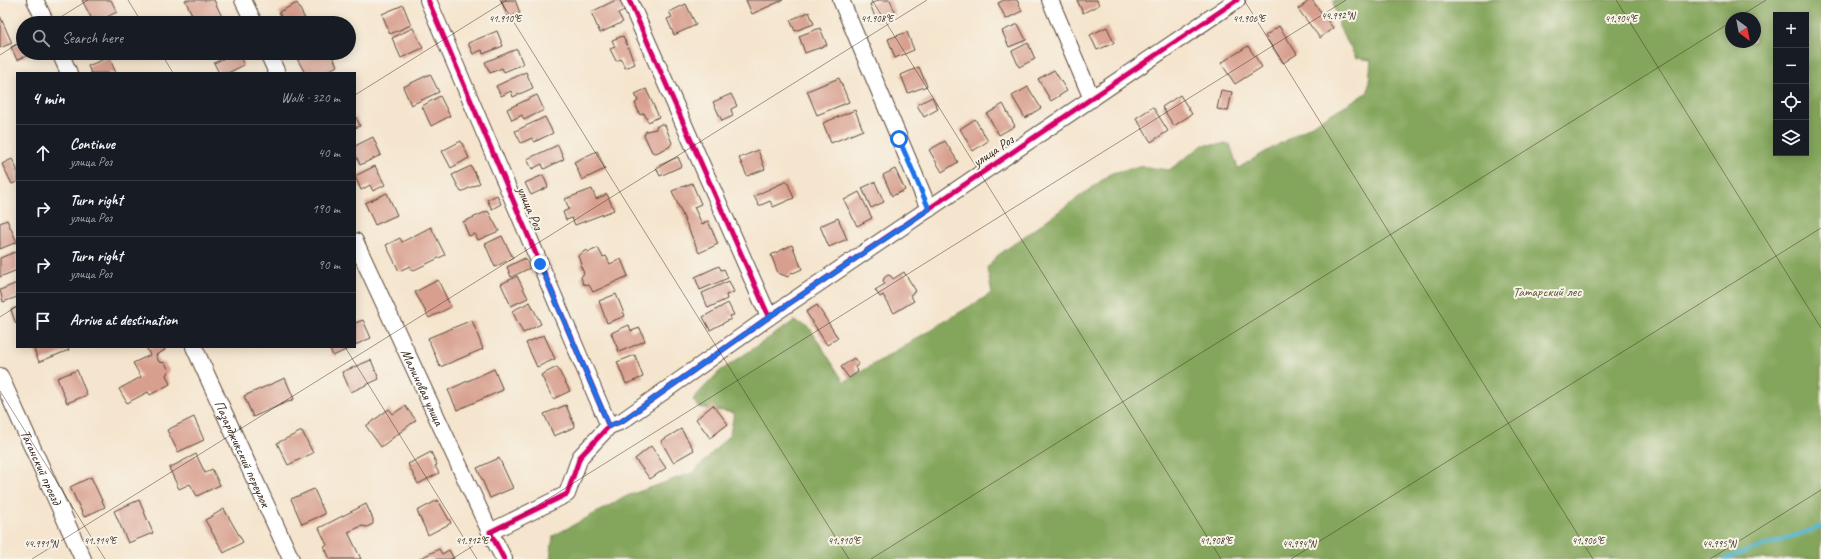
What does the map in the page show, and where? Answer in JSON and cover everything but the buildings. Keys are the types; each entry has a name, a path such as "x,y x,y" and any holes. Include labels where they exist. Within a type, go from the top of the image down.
{"street":[{"path":"36,0 43,16"},
{"path":"243,0 251,16"},
{"name":"улица Роз","path":"428,0 609,426"},
{"path":"629,0 769,317"},
{"path":"841,0 929,209"},
{"path":"1050,0 1092,98"},
{"name":"улица Роз","path":"490,532 567,494 580,457 609,426 622,421 769,317 1232,2"},
{"path":"63,60 69,72"},
{"path":"271,60 277,72"},
{"name":"Малиновая улица","path":"356,244 490,532"},
{"name":"Пазарджикский переулок","path":"194,348 291,559"},
{"name":"Таганский проезд","path":"0,376 83,559"},
{"path":"490,532 504,559"}],"green space":[{"name":"Татарский лес","path":"1336,0 1821,0 1821,559 550,559 553,536 627,496 694,472 730,434 734,413 698,407 693,399 720,371 794,321 809,327 844,382 992,293 987,268 997,256 1112,173 1140,166 1169,170 1203,145 1230,144 1238,168 1368,92 1371,60 1356,58 1339,27 1333,1"}],"waterway":[{"path":"1724,559 1821,527"}],"cycle path":[{"path":"428,0 609,426"},
{"path":"629,0 769,317"},
{"path":"504,559 490,532 567,494 580,457 609,426 622,421 769,317 1237,0"}],"route":[{"path":"540,264 609,426 622,421 769,317 929,209 899,139"}]}
